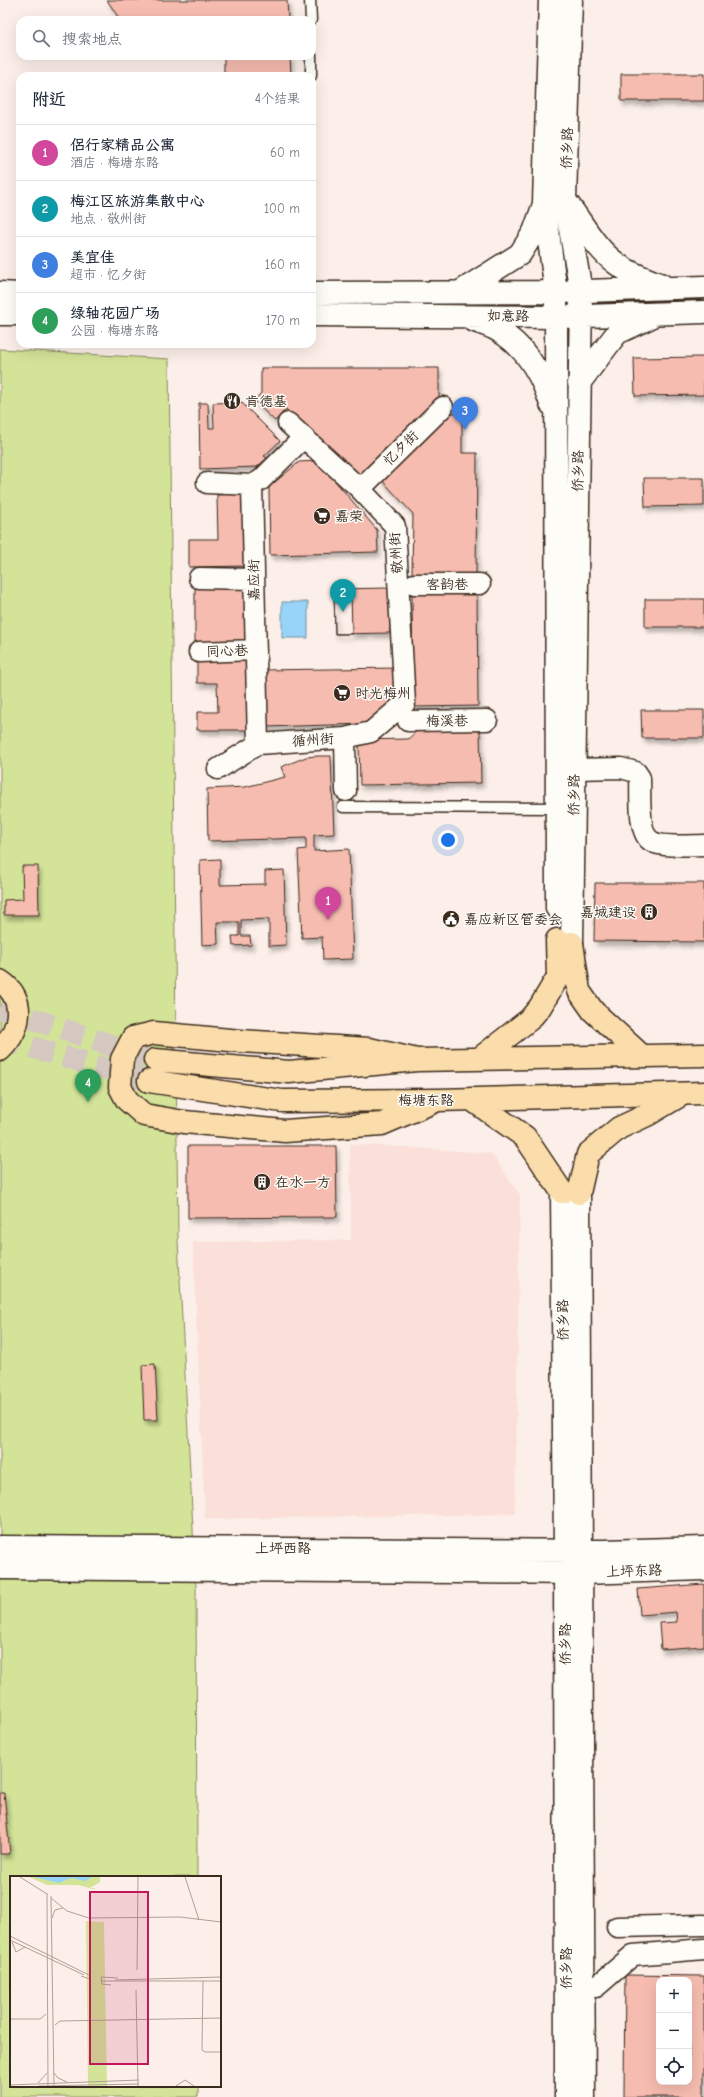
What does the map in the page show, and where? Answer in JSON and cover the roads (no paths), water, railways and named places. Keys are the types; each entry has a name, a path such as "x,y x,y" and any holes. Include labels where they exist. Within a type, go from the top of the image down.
{"main road":[{"path":"565,941 579,991 593,1010 642,1056"},
{"path":"479,1059 530,1019 540,1007 558,978 565,941"},
{"path":"0,980 9,986 18,1004 17,1027 8,1042 0,1050"},
{"path":"417,1060 369,1049 241,1041 154,1033 133,1038 122,1059 120,1087 127,1100 144,1115 184,1122 285,1131 382,1124 438,1100"},
{"path":"155,1060 289,1072 417,1060 704,1055"},
{"name":"梅塘东路","path":"149,1082 282,1100 438,1100 694,1094"},
{"path":"471,1099 525,1137 570,1192 588,1154 619,1128 694,1094"}],"street":[{"name":"侨乡路","path":"550,0 544,203 556,292 555,416 557,808 565,941"},
{"name":"侨乡路","path":"565,941 574,769 581,291 566,200 571,0"},
{"path":"566,200 598,246 617,264 639,277 671,288"},
{"path":"459,292 520,254 534,232 544,203"},
{"name":"如意路","path":"316,293 556,292 704,287"},
{"path":"0,293 16,294"},
{"name":"如意路","path":"316,315 556,317 704,312"},
{"path":"579,384 617,333 633,324 662,313"},
{"path":"0,314 16,314"},
{"path":"463,316 499,331 513,341 540,376 555,416"},
{"name":"忆夕街","path":"360,489 443,407"},
{"name":"敬州街","path":"288,422 303,438 360,489 395,526 406,712"},
{"path":"207,483 252,485 261,480 303,438"},
{"name":"嘉应街","path":"252,485 258,744"},
{"path":"199,578 254,579"},
{"name":"客韵巷","path":"414,584 480,584"},
{"name":"同心巷","path":"199,652 256,650"},
{"name":"梅溪巷","path":"406,712 487,720"},
{"name":"循州街","path":"218,769 258,744 344,738 371,732 406,712"},
{"path":"344,738 345,799"},
{"path":"574,769 621,768 636,772 640,778 644,833 651,842 664,844 704,845"},
{"name":"侨乡路","path":"566,2097 573,1573 570,1192"},
{"name":"上坪西路","path":"0,1547 573,1550"},
{"name":"上坪东路","path":"573,1550 704,1548"},
{"name":"上坪西路","path":"0,1568 573,1573"},
{"name":"上坪东路","path":"573,1573 704,1569"},
{"name":"侨乡路","path":"573,1573 584,2097"},
{"path":"617,1927 704,1925"},
{"path":"596,1987 633,1955 704,1949"}],"lane":[{"path":"310,0 310,16"},
{"path":"311,60 311,72"},
{"path":"345,799 557,808"}],"water":[{"path":"282,602 308,602 308,638 282,638"}],"tunnel":[{"path":"0,1008 155,1060"},
{"path":"0,1038 149,1081"}],"place":[{"name":"肯德基","path":"232,401"},
{"name":"美宜佳","path":"465,430"},
{"name":"嘉荣","path":"322,516"},
{"name":"梅江区旅游集散中心","path":"343,612"},
{"name":"时光梅州","path":"342,693"},
{"name":"嘉城建设","path":"649,912"},
{"name":"嘉应新区管委会","path":"451,919"},
{"name":"侣行家精品公寓","path":"328,920"},
{"name":"绿轴花园广场","path":"88,1102"},
{"name":"在水一方","path":"262,1182"}]}
